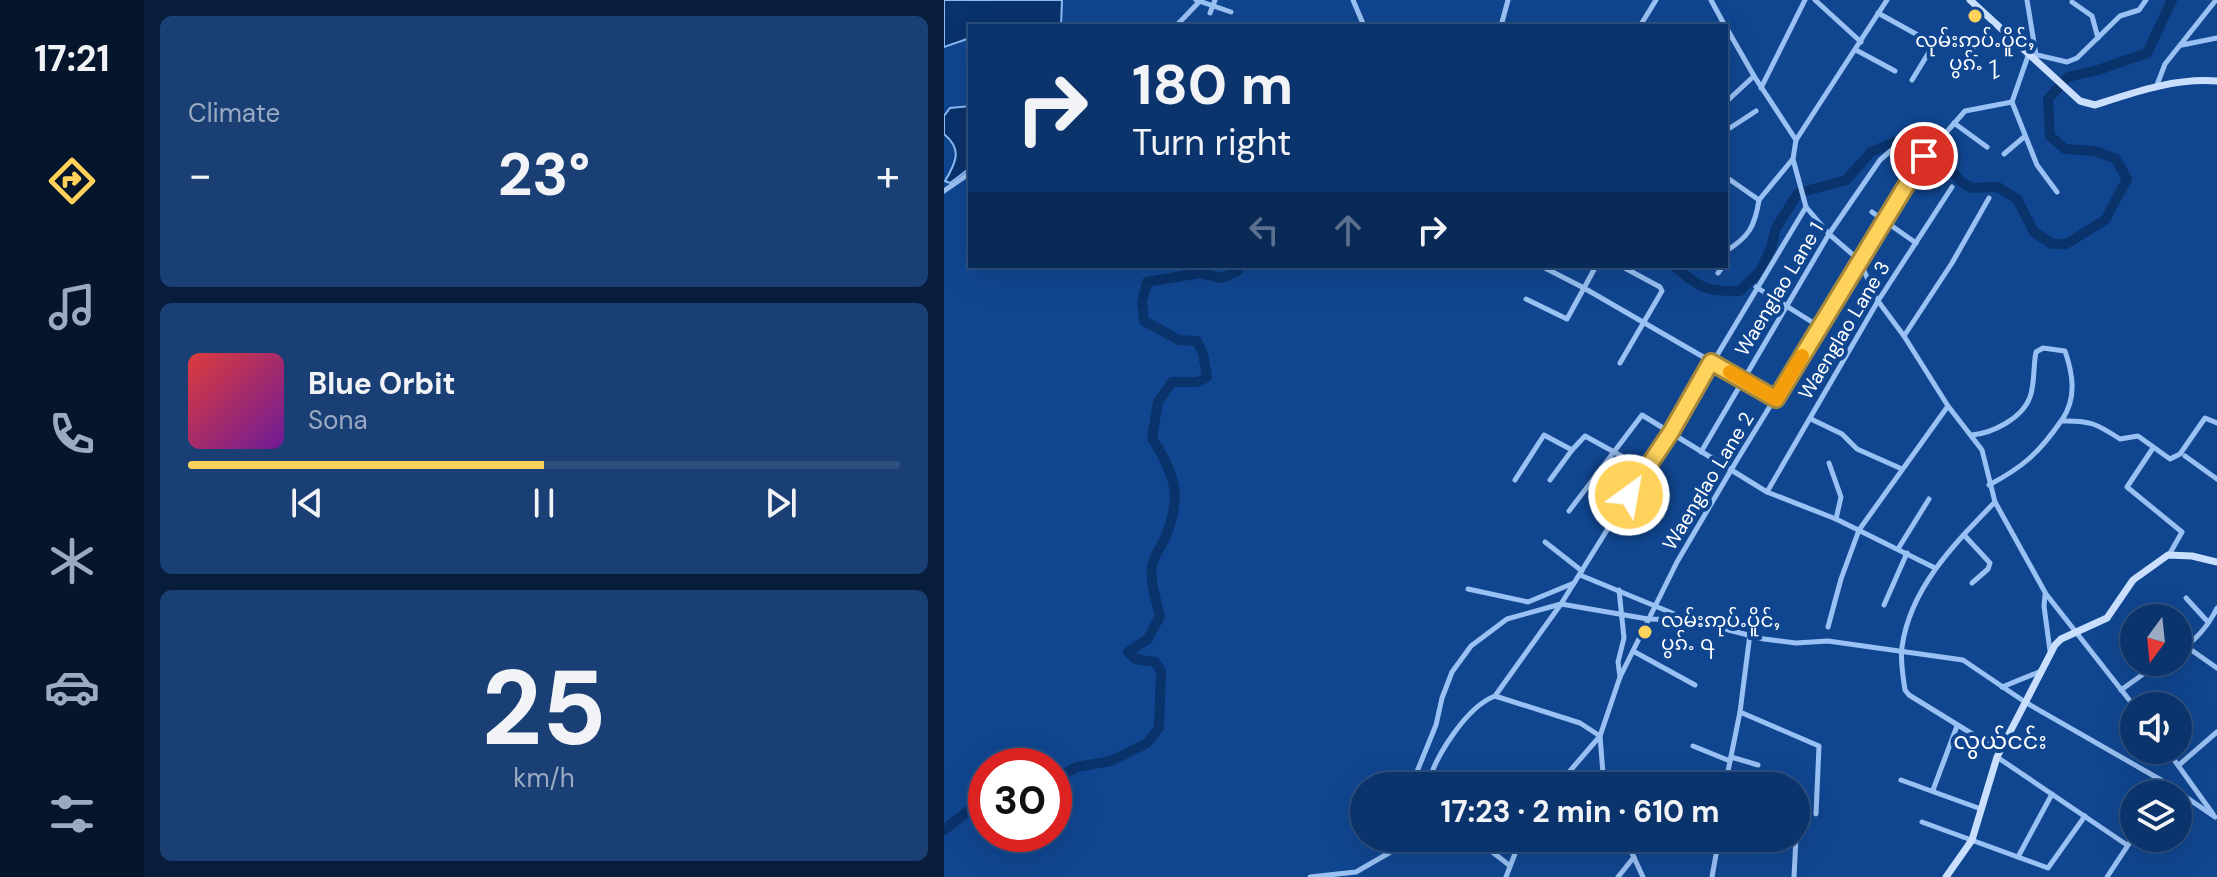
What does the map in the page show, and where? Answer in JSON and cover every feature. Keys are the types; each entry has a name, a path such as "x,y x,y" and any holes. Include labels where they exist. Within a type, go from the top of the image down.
{"street":[{"path":"1178,24 1198,0 1231,12"},
{"path":"1353,0 1363,24"},
{"path":"1502,24 1508,0"},
{"path":"1641,24 1656,0"},
{"path":"1711,0 1725,24"},
{"path":"1761,88 1805,0"},
{"path":"1815,0 1861,42"},
{"path":"1887,0 1796,140 1793,159 1803,199 1829,234 1859,260 1878,301 1948,406 1982,450 1995,502 2046,594 2121,690 2140,676"},
{"path":"1970,0 2033,54 2080,101 2095,105 2157,85 2217,81"},
{"path":"2027,0 2033,54 2012,102 2037,165 2057,192"},
{"path":"2033,54 2067,62 2077,58 2120,16 2139,10 2146,0"},
{"path":"2157,85 2165,64 2216,0"},
{"path":"2072,2 2092,16 2098,39"},
{"path":"1878,13 1934,44 1912,80"},
{"path":"1728,30 1761,88 1796,140"},
{"path":"2181,46 2217,38"},
{"path":"1856,50 1895,71"},
{"path":"1728,100 1754,76"},
{"path":"1936,144 1965,111 2012,102"},
{"path":"1728,127 1756,111"},
{"path":"1954,123 1987,147"},
{"path":"2004,154 2024,137"},
{"name":"Waenglao Lane 1","path":"1701,452 1829,234 1880,160 1894,148"},
{"name":"Waenglao Lane 2","path":"1569,772 1600,736 1620,677 1655,604 1731,470 1924,156"},
{"path":"1728,250 1740,243 1755,224 1759,200 1793,159"},
{"path":"944,191 968,174"},
{"path":"1728,178 1759,200"},
{"name":"Waenglao Lane 3","path":"1767,492 1878,301 1952,187"},
{"path":"1904,336 1952,263 1989,198"},
{"path":"1431,772 1433,764 1475,709 1495,696 1575,583 1671,432 1806,207"},
{"path":"1872,212 1916,243"},
{"path":"1545,268 1776,399"},
{"path":"1526,299 1567,319 1595,268"},
{"path":"1620,363 1662,291 1625,268"},
{"path":"1756,287 1820,327"},
{"path":"1971,435 1989,433 2025,405 2030,397 2036,352 2043,348 2065,351 2072,370 2071,400 2061,421 2032,458 1989,485"},
{"path":"1828,627 1859,530 1948,406"},
{"path":"1569,511 1642,415 1767,492 1836,519 1935,568"},
{"path":"2061,421 2100,424 2120,439 2138,436 2167,458 2174,459 2205,418 2217,423"},
{"path":"1811,419 1842,434 1857,449 1902,469"},
{"path":"1515,480 1544,435 1572,450"},
{"path":"1550,480 1585,436 1645,469"},
{"path":"1947,877 1972,840 1999,754 2050,651 2061,639 2107,618 2133,580 2168,555 2182,532 2127,487 2153,447"},
{"path":"2185,456 2217,479"},
{"path":"1829,463 1841,497 1836,519"},
{"path":"1898,549 1929,499"},
{"path":"1995,502 1935,568 1917,598 1901,650 1905,690 2120,840"},
{"path":"1963,534 1990,563 1988,569 1972,583"},
{"path":"1545,542 1581,573 1689,620"},
{"path":"1884,605 1907,553"},
{"path":"2168,555 2192,556 2217,562"},
{"path":"1468,589 1528,602 1575,583"},
{"path":"1618,589 1624,638 1618,662 1620,677"},
{"path":"2046,594 2044,606 2050,651"},
{"path":"2186,598 2208,622"},
{"path":"1417,772 1436,725 1452,672 1471,646 1507,619 1561,604 1648,619 1689,620 1796,643 1828,641 1963,660 2025,702 2161,780"},
{"path":"2192,641 2217,608"},
{"path":"1728,772 1740,712 1750,634"},
{"path":"2192,650 2217,668"},
{"path":"1633,651 1695,685"},
{"path":"2002,687 2040,671"},
{"path":"1495,696 1580,723 1600,736 1603,772"},
{"path":"1740,712 1819,746 1816,814"},
{"path":"1933,790 1957,726"},
{"path":"2216,818 2179,765 2217,732"},
{"path":"1693,746 1758,765"},
{"path":"1901,780 1981,809"},
{"path":"2018,857 2052,794"},
{"path":"2192,801 2216,818"},
{"path":"1922,822 2048,868 2085,816"},
{"path":"1310,877 1356,872 1388,852"},
{"path":"1492,852 1509,865"},
{"path":"1506,877 1515,852"},
{"path":"1632,852 1643,877"},
{"path":"1618,877 1636,852"},
{"path":"1712,877 1716,852"},
{"path":"1794,877 1795,852"},
{"path":"2107,877 2123,852"}],"water":[{"path":"944,0 1062,0 1061,24 968,24 968,39 944,47"},
{"path":"968,106 968,170 950,183 945,181 956,156 953,145 944,134 944,116 950,108"}],"waterway":[{"path":"1677,268 1704,287 1740,291 1760,271 1776,228 1798,193 1846,180 1871,152 1894,142 1915,146 1941,157 1961,182 1972,188 1998,187 2017,199 2034,232 2052,244 2066,244 2105,220 2127,179 2116,159 2095,151 2065,149 2050,136 2048,99 2068,77 2147,53 2172,0"},
{"path":"1072,770 1111,761 1147,743 1159,728 1161,671 1155,662 1135,659 1128,652 1148,639 1160,616 1152,566 1174,510 1171,475 1152,438 1158,402 1172,382 1198,382 1207,377 1197,341 1179,340 1144,321 1142,301 1147,282 1200,273 1222,278 1238,271 1238,268"},
{"path":"944,830 968,811"}],"slow traffic":[{"path":"1730,372 1776,399 1802,356"}],"place":[{"name":"လုမ်းဢုပ်ႉပိူင်ႇ ပွၵ်ႉ ႑","path":"1975,16"},
{"name":"လုမ်းဢုပ်ႉပိူင်ႇ ပွၵ်ႉ ႖","path":"1645,632"}],"district":[{"name":"လွယ်ငင်း","path":"2000,740"}],"route":[{"path":"1629,495 1671,432 1711,362 1776,399 1924,156"}]}
